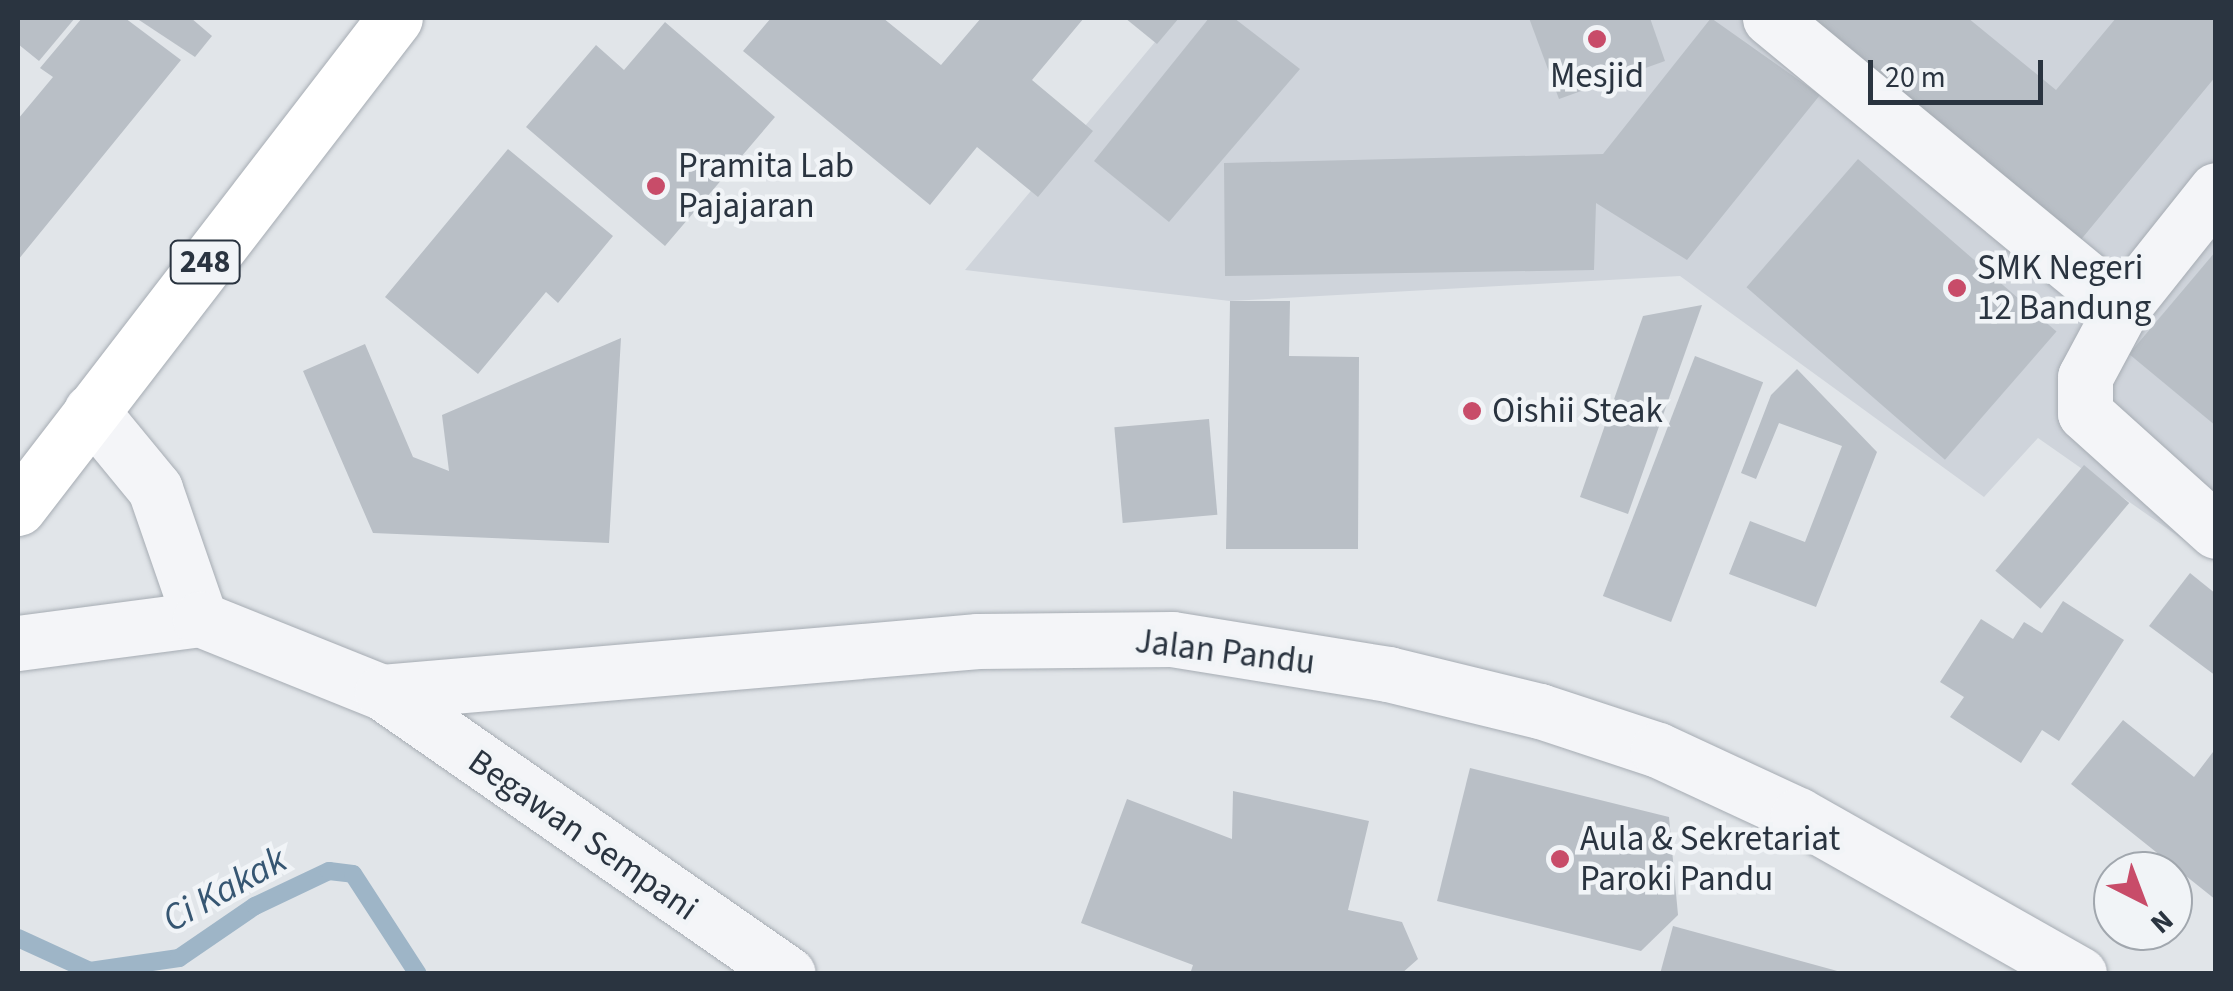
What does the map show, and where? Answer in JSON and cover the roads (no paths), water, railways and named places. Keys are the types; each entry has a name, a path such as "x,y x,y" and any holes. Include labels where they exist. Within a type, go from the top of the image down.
{"highway":[{"name":"248","path":"18,508 395,18"}],"street":[{"path":"1770,18 2122,308"},
{"path":"2216,190 2122,308 2084,377 2085,413 2216,532"},
{"path":"91,411 155,490 200,619"},
{"name":"Jalan Pandu","path":"18,644 200,619 382,692 998,641 1172,638 1368,671 1540,711 1658,750 1879,858 2079,974"},
{"name":"Begawan Sempani","path":"382,692 787,974"}],"waterway":[{"name":"Ci Kakak","path":"18,938 90,971 179,958 255,906 329,871 353,874 418,974"}],"place":[{"name":"Mesjid","path":"1597,39"},
{"name":"Pramita Lab Pajajaran","path":"656,186"},
{"name":"SMK Negeri 12 Bandung","path":"1957,288"},
{"name":"Oishii Steak","path":"1472,411"},
{"name":"Aula & Sekretariat Paroki Pandu","path":"1560,859"}]}
